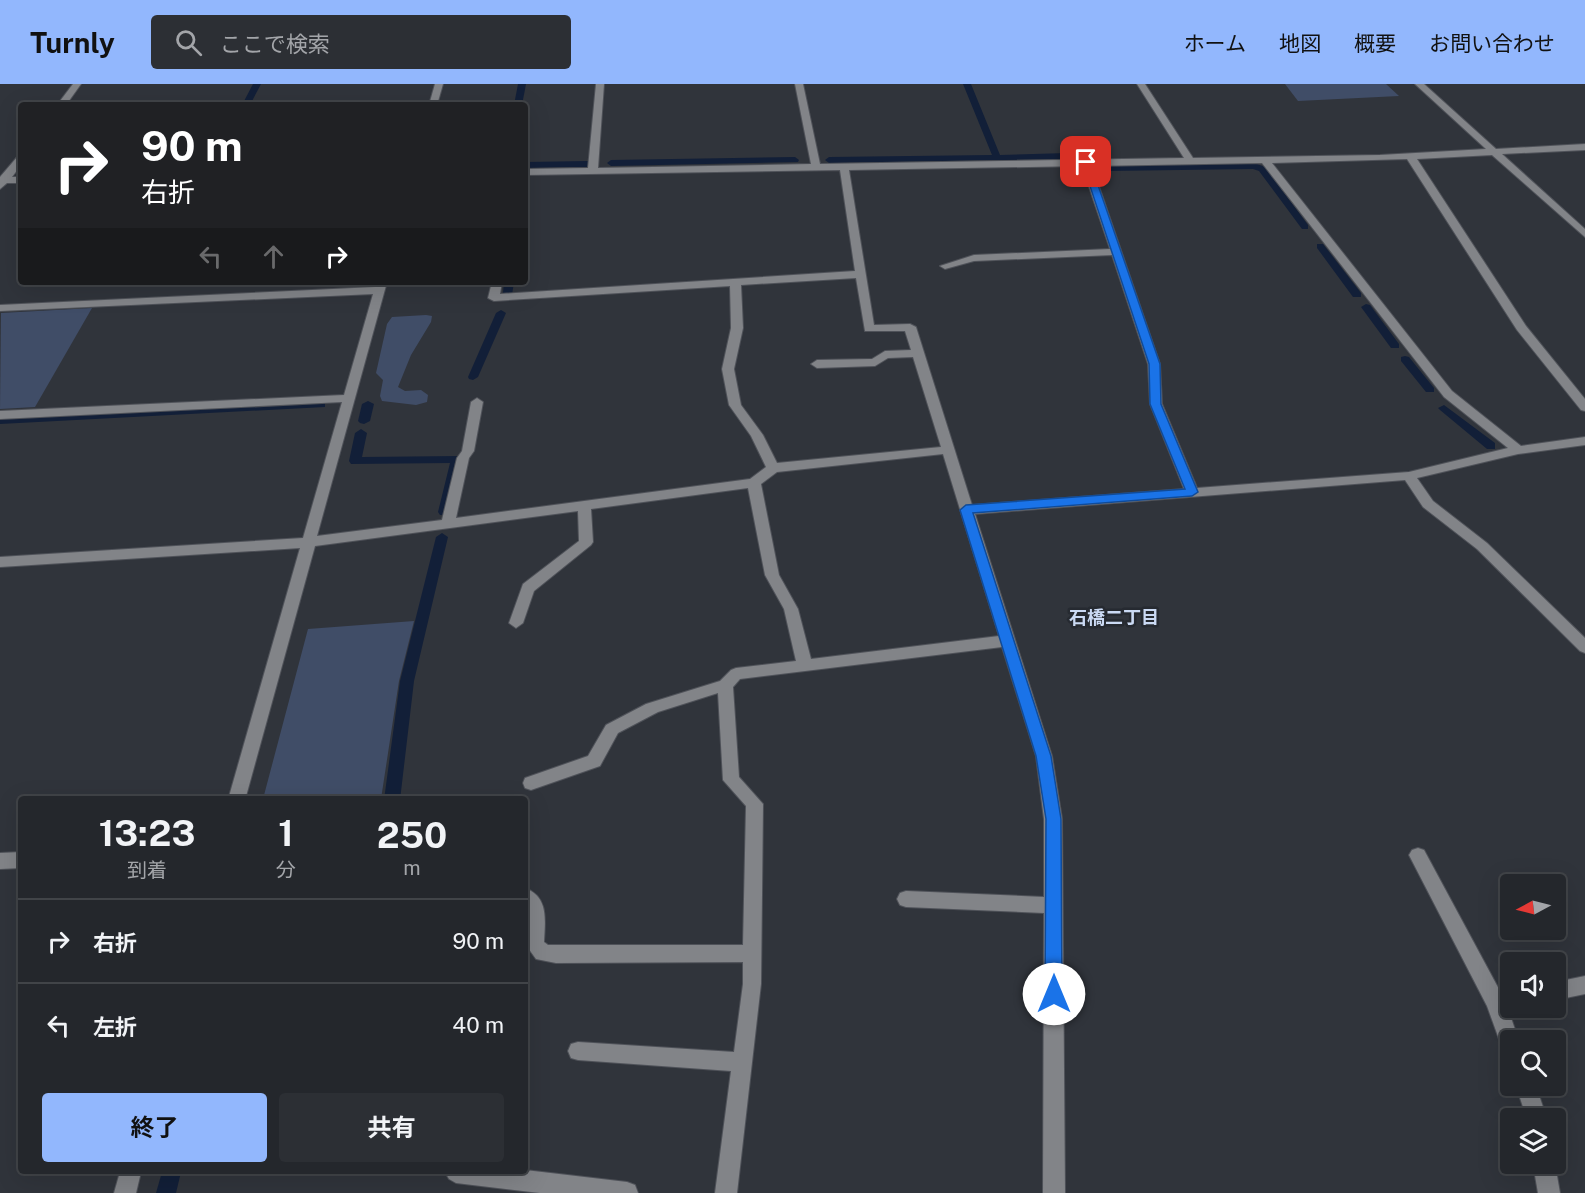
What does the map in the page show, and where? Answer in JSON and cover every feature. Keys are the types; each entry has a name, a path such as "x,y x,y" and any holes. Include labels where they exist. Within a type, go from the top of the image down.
{"street":[{"path":"63,102 77,84"},
{"path":"434,102 439,84"},
{"path":"593,171 600,84"},
{"path":"799,84 816,167"},
{"path":"1141,84 1190,161"},
{"path":"1419,84 1497,152 1585,234"},
{"path":"528,172 1264,160 1410,156 1585,147"},
{"path":"1410,156 1521,328 1585,407"},
{"path":"1264,160 1448,394 1518,450"},
{"path":"1,182 18,162"},
{"path":"1086,162 1154,364 1156,404 1192,492"},
{"path":"844,167 869,329 910,327 1044,756 1053,819 1054,1193"},
{"path":"1,182 18,180"},
{"path":"945,266 974,258 1116,252"},
{"path":"497,285 494,298 861,274"},
{"path":"735,282 736,328 728,369 735,405 757,435 773,468"},
{"path":"0,308 381,286 237,796"},
{"path":"817,364 874,362 885,356 919,353"},
{"path":"0,415 350,398"},
{"path":"448,524 463,458 468,452 477,402"},
{"path":"966,510 1409,476 1518,450 1585,441"},
{"path":"0,562 277,546 754,483 773,468 948,450"},
{"path":"1409,476 1428,504 1482,546 1585,646"},
{"path":"754,483 772,575 791,609 805,664"},
{"path":"516,623 528,588 586,542 584,505"},
{"path":"531,783 594,761 612,729 652,708 725,685 736,674 1007,641"},
{"path":"725,685 731,780 755,804 752,984 726,1193"},
{"path":"1418,855 1500,997"},
{"path":"0,861 18,860"},
{"path":"528,898 532,900 537,916 535,945 543,953 556,955 753,953"},
{"path":"906,899 1054,905"},
{"path":"1566,989 1585,985"},
{"path":"579,1050 742,1062"},
{"path":"125,1193 130,1174"},
{"path":"472,1174 627,1193"},
{"path":"1546,1174 1549,1193"}],"shaded area":[{"path":"1285,84 1386,84 1399,96 1298,101"},
{"path":"92,308 35,407 0,409 1,313"},
{"path":"432,316 431,322 411,355 398,387 405,391 421,390 428,395 427,402 416,405 382,401 380,396 383,380 376,373 387,324 392,317"},
{"path":"414,621 399,681 381,796 264,796 308,629"}],"waterway":[{"path":"248,102 257,84"},
{"path":"519,102 522,84"},
{"path":"967,84 997,157"},
{"path":"829,160 1068,156"},
{"path":"611,163 795,160"},
{"path":"528,165 588,164"},
{"path":"1108,168 1254,166 1262,169 1305,227"},
{"path":"1320,246 1357,295"},
{"path":"508,293 509,285"},
{"path":"1366,307 1395,346"},
{"path":"473,377 501,313"},
{"path":"1405,359 1430,390"},
{"path":"364,421 368,404"},
{"path":"0,421 321,405"},
{"path":"1444,408 1491,446"},
{"path":"361,433 355,461 457,459 444,512"},
{"path":"393,796 407,681 442,537"},
{"path":"166,1193 171,1174"}],"district":[{"name":"石橋二丁目","path":"1114,617"}],"route":[{"path":"1054,994 1053,819 1044,756 966,510 1192,492 1156,404 1154,364 1086,162"}]}
